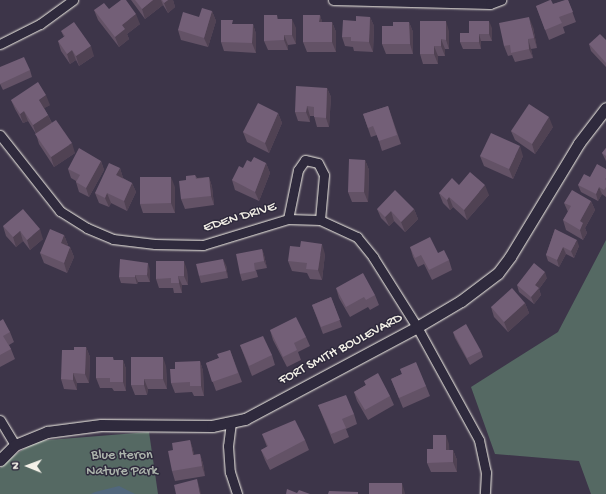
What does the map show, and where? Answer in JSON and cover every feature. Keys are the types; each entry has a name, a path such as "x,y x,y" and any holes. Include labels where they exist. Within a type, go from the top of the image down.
{"street":[{"path":"0,44 40,24 73,0"},
{"path":"333,0 490,4 501,0"},
{"name":"FORT SMITH BOULEVARD","path":"0,460 15,445 47,432 83,426 212,426 231,422 269,408 282,398 417,327 467,297 498,273 510,257 579,143 606,108"},
{"name":"EDEN DRIVE","path":"0,135 60,211 87,228 113,239 155,244 203,245 288,218 320,220 357,237 373,257 417,327 479,440 486,472 484,494"},
{"path":"288,218 298,170 305,160 318,164 324,175 320,220"},
{"path":"0,420 15,445"},
{"path":"231,422 228,446 230,472 237,494"}],"green space":[{"path":"606,240 606,494 591,494 579,461 495,454 471,387 558,332"},
{"name":"Blue Heron Nature Park","path":"149,432 158,494 0,494 0,468 13,456 36,441"}],"water":[{"path":"119,486 135,494 91,494 95,492"}],"building":[{"path":"121,0 126,0 136,14 122,25 125,29 115,37 94,10 104,3 109,9"},
{"path":"135,0 153,0 142,9"},
{"path":"550,0 553,4 568,0 573,12 559,17 562,23 545,30 536,6"},
{"path":"202,8 212,11 204,38 178,30 183,12 199,17"},
{"path":"264,15 277,15 277,19 292,19 292,35 284,35 284,40 264,41"},
{"path":"303,15 320,15 319,22 332,22 332,42 303,42"},
{"path":"356,16 370,17 369,42 351,41 351,37 342,37 343,20 356,21"},
{"path":"529,17 534,38 528,39 529,49 511,53 510,45 504,46 499,23"},
{"path":"221,20 233,20 232,24 253,24 252,43 221,42"},
{"path":"420,21 446,21 446,40 441,39 441,46 434,46 434,54 420,54"},
{"path":"469,21 489,21 489,34 479,34 479,42 460,42 460,33 469,33"},
{"path":"74,22 91,46 76,56 72,50 67,54 58,41 65,36 61,31"},
{"path":"393,22 409,22 410,44 382,44 382,26 393,26"},
{"path":"600,34 606,40 606,63 589,44"},
{"path":"24,57 30,70 0,84 0,67"},
{"path":"38,82 46,95 39,100 48,115 33,125 24,111 20,114 11,100"},
{"path":"296,86 327,88 326,118 314,117 314,107 307,106 306,112 295,112"},
{"path":"258,103 278,113 265,143 243,132"},
{"path":"529,104 549,117 532,144 511,131"},
{"path":"388,106 397,135 379,141 373,126 368,128 363,114"},
{"path":"56,120 72,143 51,157 35,134"},
{"path":"491,133 520,146 509,169 480,156"},
{"path":"79,148 101,161 86,188 76,182 80,175 68,169"},
{"path":"606,148 606,156 602,153"},
{"path":"254,157 266,163 255,192 232,180 239,166 243,168 247,160 251,162"},
{"path":"349,159 365,160 364,192 348,192"},
{"path":"109,163 120,168 116,175 132,183 124,201 107,193 105,198 95,193"},
{"path":"597,164 606,169 606,187 604,190 599,187 596,194 578,185 584,174 590,177"},
{"path":"470,172 485,185 464,210 449,197 447,200 439,193 452,178 459,185"},
{"path":"195,175 196,179 209,177 211,196 181,199 179,181 186,180 186,176"},
{"path":"140,177 171,177 171,203 140,204"},
{"path":"395,190 414,209 401,222 391,211 385,217 377,209"},
{"path":"572,190 591,201 580,221 583,223 580,230 563,220 571,206 564,203"},
{"path":"23,209 40,229 27,240 20,231 13,237 3,226"},
{"path":"50,229 64,235 61,243 70,247 64,263 40,253"},
{"path":"555,229 577,240 571,251 563,247 557,260 546,255"},
{"path":"430,237 438,253 444,250 449,260 429,270 421,255 415,258 410,247"},
{"path":"301,241 322,244 318,270 306,269 307,263 288,261 290,246 300,247"},
{"path":"262,249 264,261 254,263 255,271 240,274 236,254"},
{"path":"120,259 148,263 147,275 119,277"},
{"path":"223,259 226,271 199,276 196,264"},
{"path":"156,261 184,261 184,276 178,276 179,283 171,283 171,278 156,279"},
{"path":"534,263 545,272 535,285 539,288 531,297 517,285"},
{"path":"363,273 375,295 366,300 364,297 346,307 336,288"},
{"path":"512,288 525,303 504,322 491,307"},
{"path":"331,297 340,320 321,327 312,305"},
{"path":"296,317 306,337 294,343 297,350 283,357 270,330"},
{"path":"3,319 10,332 3,336 11,349 0,355 0,321"},
{"path":"466,324 481,351 467,358 453,332"},
{"path":"263,336 272,355 249,366 240,345"},
{"path":"74,347 86,347 85,374 73,373 73,380 61,379 62,350 74,350"},
{"path":"230,350 238,373 212,382 206,363 219,358 217,354"},
{"path":"96,357 113,357 113,360 123,360 123,382 110,382 110,378 96,378"},
{"path":"131,357 163,357 163,379 144,379 144,385 131,385"},
{"path":"200,361 201,386 190,386 190,382 171,383 170,369 175,369 175,362"},
{"path":"416,362 426,386 399,398 391,379 402,374 400,369"},
{"path":"378,373 390,396 365,410 354,392 366,385 364,381"},
{"path":"346,395 354,414 342,419 346,428 331,434 318,405"},
{"path":"295,420 305,440 267,460 261,450 268,446 262,434"},
{"path":"433,435 446,435 446,450 453,450 453,462 427,463 427,449 433,449"},
{"path":"190,440 193,455 200,454 202,466 172,471 168,451 173,450 172,443"},
{"path":"197,479 200,494 176,494 174,485"},
{"path":"369,483 402,483 402,494 369,494"},
{"path":"287,489 297,493 299,490 310,494 286,494"},
{"path":"329,491 358,492 358,494 328,494"}]}
